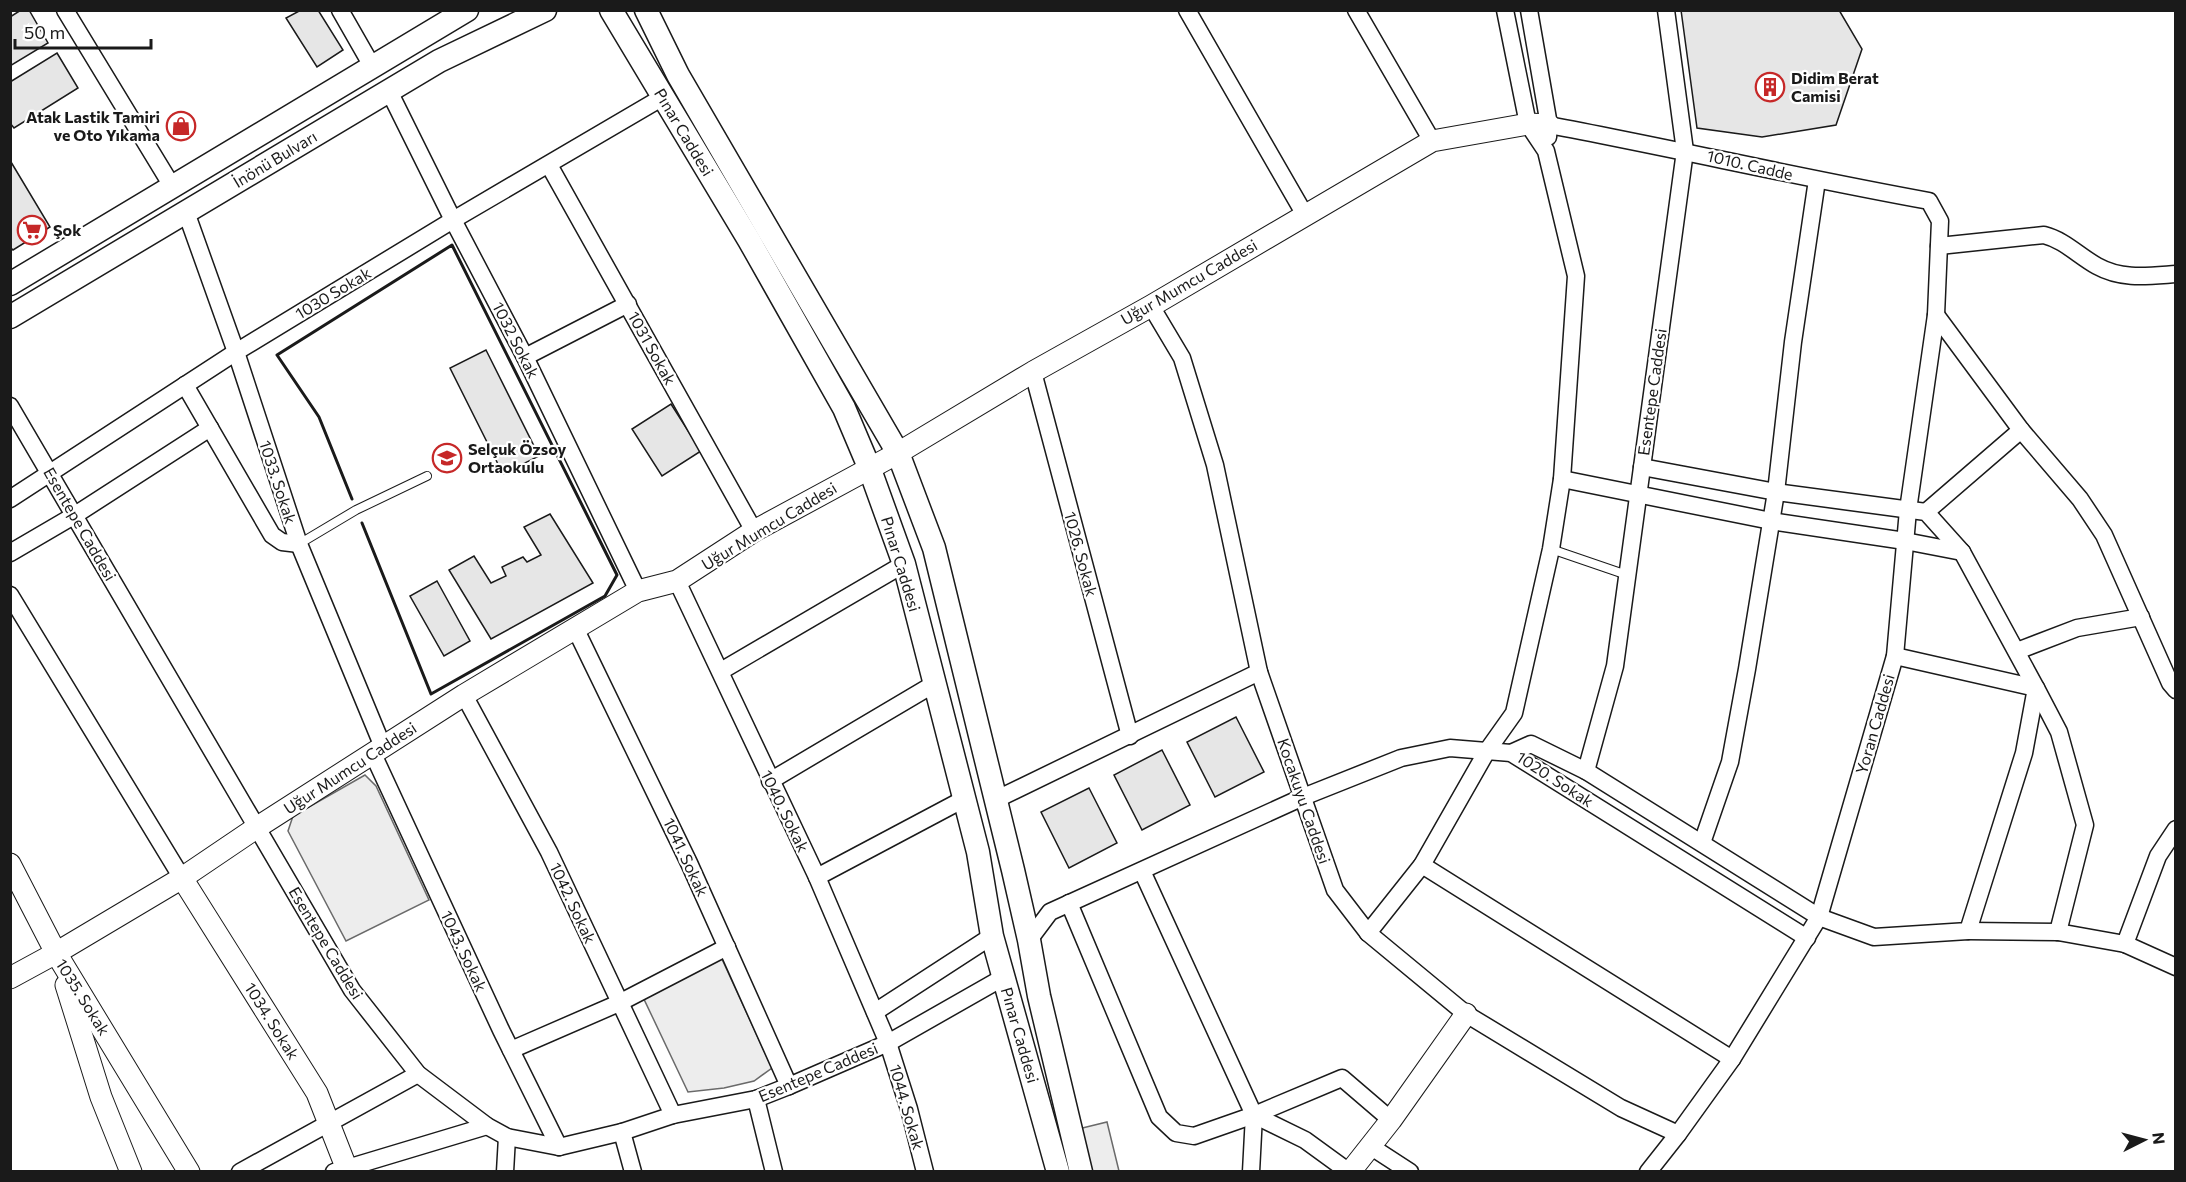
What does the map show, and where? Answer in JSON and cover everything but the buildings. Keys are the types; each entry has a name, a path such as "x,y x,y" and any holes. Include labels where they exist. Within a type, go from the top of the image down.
{"main road":[{"name":"İnönü Bulvarı","path":"10,284 467,10"},
{"name":"İnönü Bulvarı","path":"10,317 439,61 545,10"},
{"name":"Pınar Caddesi","path":"611,10 748,240 844,408 869,467 904,564 978,852 992,936 1058,1172"},
{"name":"Pınar Caddesi","path":"646,10 678,75 898,453 934,548 1029,940 1039,996 1081,1172"},
{"path":"172,186 186,212"},
{"path":"992,936 1029,940 1004,977"}],"street":[{"path":"65,10 172,186"},
{"path":"340,10 372,66"},
{"path":"1186,10 1305,214"},
{"path":"1368,933 1422,865 1487,751 1514,713 1551,549 1562,480 1576,276 1546,151 1505,10"},
{"path":"1529,10 1539,125"},
{"name":"Esentepe Caddesi","path":"1586,771 1615,666 1685,151 1666,10"},
{"path":"1358,11 1432,141"},
{"name":"1032 Sokak","path":"389,91 525,357 638,591"},
{"name":"1030 Sokak","path":"10,499 236,352 453,220 663,97"},
{"name":"Uğur Mumcu Caddesi","path":"10,978 182,878 464,695 638,591 677,580 754,531 898,453 1033,372 1151,306 1432,141 1539,125"},
{"name":"1010. Cadde","path":"1539,125 1685,151 1817,180 1929,201 1940,221"},
{"name":"1031 Sokak","path":"549,165 754,531"},
{"path":"1702,843 1730,762 1776,492 1793,342 1817,180"},
{"name":"1033. Sokak","path":"186,212 236,352 299,544 378,750"},
{"name":"Yoran Caddesi","path":"1648,1172 1732,1059 1820,917 1895,656 1908,510 1936,315 1940,221"},
{"path":"1939,246 2044,235 2057,240 2098,267 2111,272 2140,277 2175,274"},
{"path":"525,357 628,304"},
{"name":"Kocakuyu Caddesi","path":"1151,306 1182,358 1215,465 1259,672 1335,890 1368,933 1466,1014 1621,1108 1678,1134"},
{"path":"1936,315 2021,430 2080,499 2098,526 2175,690"},
{"name":"1026. Sokak","path":"1033,372 1130,736"},
{"path":"185,386 272,535 282,542 299,544"},
{"name":"Esentepe Caddesi","path":"10,406 352,990 418,1074 487,1126 507,1137 559,1147 622,1132 673,1115 756,1099 888,1042 1004,977"},
{"path":"10,553 75,515 210,428"},
{"path":"1926,512 2021,430"},
{"path":"1642,467 1776,492 1926,512 1962,552 2059,732 2085,825 2058,932"},
{"path":"1562,480 1771,521 1962,552"},
{"path":"721,671 904,564"},
{"name":"1040. Sokak","path":"677,580 817,877 888,1042"},
{"path":"10,595 182,878"},
{"path":"2017,651 2077,628 2141,617"},
{"name":"1041. Sokak","path":"576,630 689,863 789,1086"},
{"path":"1895,656 2036,688"},
{"path":"995,801 1259,672"},
{"path":"770,781 934,684"},
{"path":"1968,931 2024,753 2036,688"},
{"name":"1042. Sokak","path":"464,695 549,852 673,1115"},
{"name":"1020. Sokak","path":"1511,753 1531,744 1586,771 1820,917 1874,937 1968,931 2058,932 2125,944 2175,967"},
{"path":"1029,940 1050,912 1303,797 1401,758 1450,748 1511,753"},
{"name":"1043. Sokak","path":"378,750 511,1050 559,1147"},
{"name":"1020. Sokak","path":"1511,753 1807,938"},
{"path":"817,877 964,799"},
{"path":"2125,944 2158,856 2175,829"},
{"path":"10,864 56,953"},
{"path":"1422,865 1732,1059"},
{"path":"1142,871 1254,1114 1251,1172"},
{"name":"1034. Sokak","path":"182,878 317,1093 330,1124 343,1170"},
{"path":"1069,903 1159,1117 1176,1133 1194,1136 1342,1078 1391,1120"},
{"path":"875,1012 992,936"},
{"path":"511,1050 619,1003 727,947"},
{"name":"1035. Sokak","path":"56,953 101,1097 131,1172"},
{"name":"1035. Sokak","path":"56,953 189,1172"},
{"path":"1254,1114 1305,1140 1350,1172 1391,1120 1466,1014"},
{"name":"1044. Sokak","path":"888,1042 909,1109 925,1172"},
{"path":"240,1172 418,1074"},
{"path":"756,1099 774,1172"},
{"path":"343,1170 487,1126"},
{"path":"622,1132 633,1172"},
{"path":"505,1172 507,1137"},
{"path":"1370,1146 1410,1172"}],"lane":[{"path":"299,544 356,510 427,476"},
{"path":"1551,549 1627,574"}],"shaded area":[{"path":"365,775 376,786 429,900 346,941 288,831 293,816"},
{"path":"721,957 772,1068 754,1081 724,1088 688,1092 642,995"},
{"path":"1107,1122 1119,1171 1081,1171 1070,1131"}],"wall":[{"path":"352,499 319,417 277,355 452,245 617,575 605,596 431,694 362,523"}],"place":[{"name":"Didim Berat Camisi","path":"1770,87"},
{"name":"Atak Lastik Tamiri ve Oto Yıkama","path":"181,126"},
{"name":"Şok","path":"32,230"},
{"name":"Selçuk Özsoy Ortaokulu","path":"447,458"}]}
